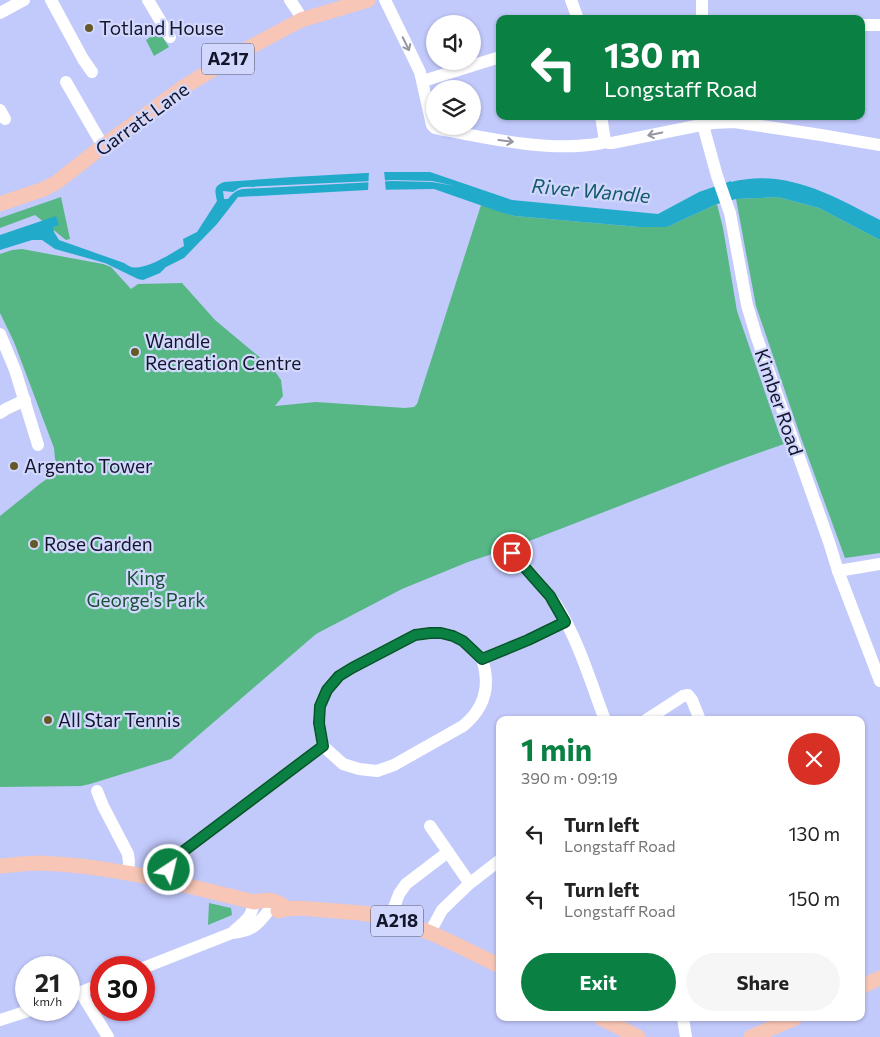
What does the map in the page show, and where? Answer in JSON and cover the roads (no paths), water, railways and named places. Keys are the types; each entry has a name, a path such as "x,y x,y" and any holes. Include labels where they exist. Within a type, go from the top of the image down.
{"main road":[{"name":"Garratt Lane","path":"0,204 44,189 57,182 103,146 196,79 243,51 301,20 368,0"},
{"name":"A218","path":"0,866 37,863 95,868 254,902 265,900 279,902 286,908"},
{"name":"A218","path":"254,902 260,907 277,911 286,908 368,914 390,918 430,932 496,964"},
{"path":"865,985 880,978"},
{"path":"604,1021 614,1031 638,1037"},
{"path":"760,1035 788,1021"}],"street":[{"path":"50,0 92,72"},
{"path":"148,0 170,37"},
{"path":"290,0 301,20"},
{"path":"385,0 420,72 432,125 435,128 486,138 556,146 584,146 605,141 612,144 703,120 752,124 880,145"},
{"path":"571,0 577,15"},
{"path":"702,0 702,15"},
{"path":"0,14 18,1"},
{"path":"865,25 880,26"},
{"path":"422,81 496,58"},
{"path":"66,82 103,146"},
{"path":"602,120 605,141"},
{"name":"Kimber Road","path":"703,120 727,205 747,305 756,335 838,571 880,681"},
{"path":"0,334 15,370 38,445"},
{"path":"0,413 25,400"},
{"path":"512,553 550,596 565,622 576,643 603,716"},
{"path":"838,571 880,564"},
{"path":"482,659 565,622"},
{"path":"430,633 453,636 463,641 482,659 487,682 486,690 478,711 472,719 394,765 377,771 358,769 343,764 323,746 319,723 320,706 327,690 339,676 352,668 415,635 430,633"},
{"path":"652,716 683,696 688,695 698,716"},
{"path":"166,882 171,864 177,856 323,746"},
{"path":"98,791 103,806 128,854 128,874"},
{"path":"430,826 466,878"},
{"path":"390,918 399,894 406,884 448,852"},
{"path":"430,932 442,910 469,884 496,863"},
{"path":"232,933 249,918 254,902"},
{"path":"155,963 232,933 244,932 261,920 269,910"},
{"path":"90,988 81,992 108,1037"},
{"path":"0,1020 15,1015"},
{"path":"683,1021 686,1037"}],"water":[{"path":"385,172 430,172 512,200 658,214 699,192 731,181 771,179 809,187 845,202 880,220 880,240 819,208 778,197 736,199 717,204 667,227 639,227 515,216 434,189 367,190 238,197 217,224 184,258 166,267 160,273 143,280 105,263 55,249 42,240 32,240 0,250 0,235 56,216 59,225 53,227 59,240 137,268 158,261 184,246 183,239 197,232 217,201 216,187 218,185 224,182","holes":["394,180 432,181 455,186 432,182 393,181 243,189 234,192 228,199 224,199 223,191 233,192 243,187"]}],"place":[{"name":"Totland House","path":"89,28"},
{"name":"Wandle Recreation Centre","path":"135,352"},
{"name":"Argento Tower","path":"14,466"},
{"name":"Rose Garden","path":"34,544"},
{"name":"All Star Tennis","path":"48,720"}],"water label":[{"name":"River Wandle","path":"591,191"}],"park label":[{"name":"King George's Park","path":"146,589"}]}
